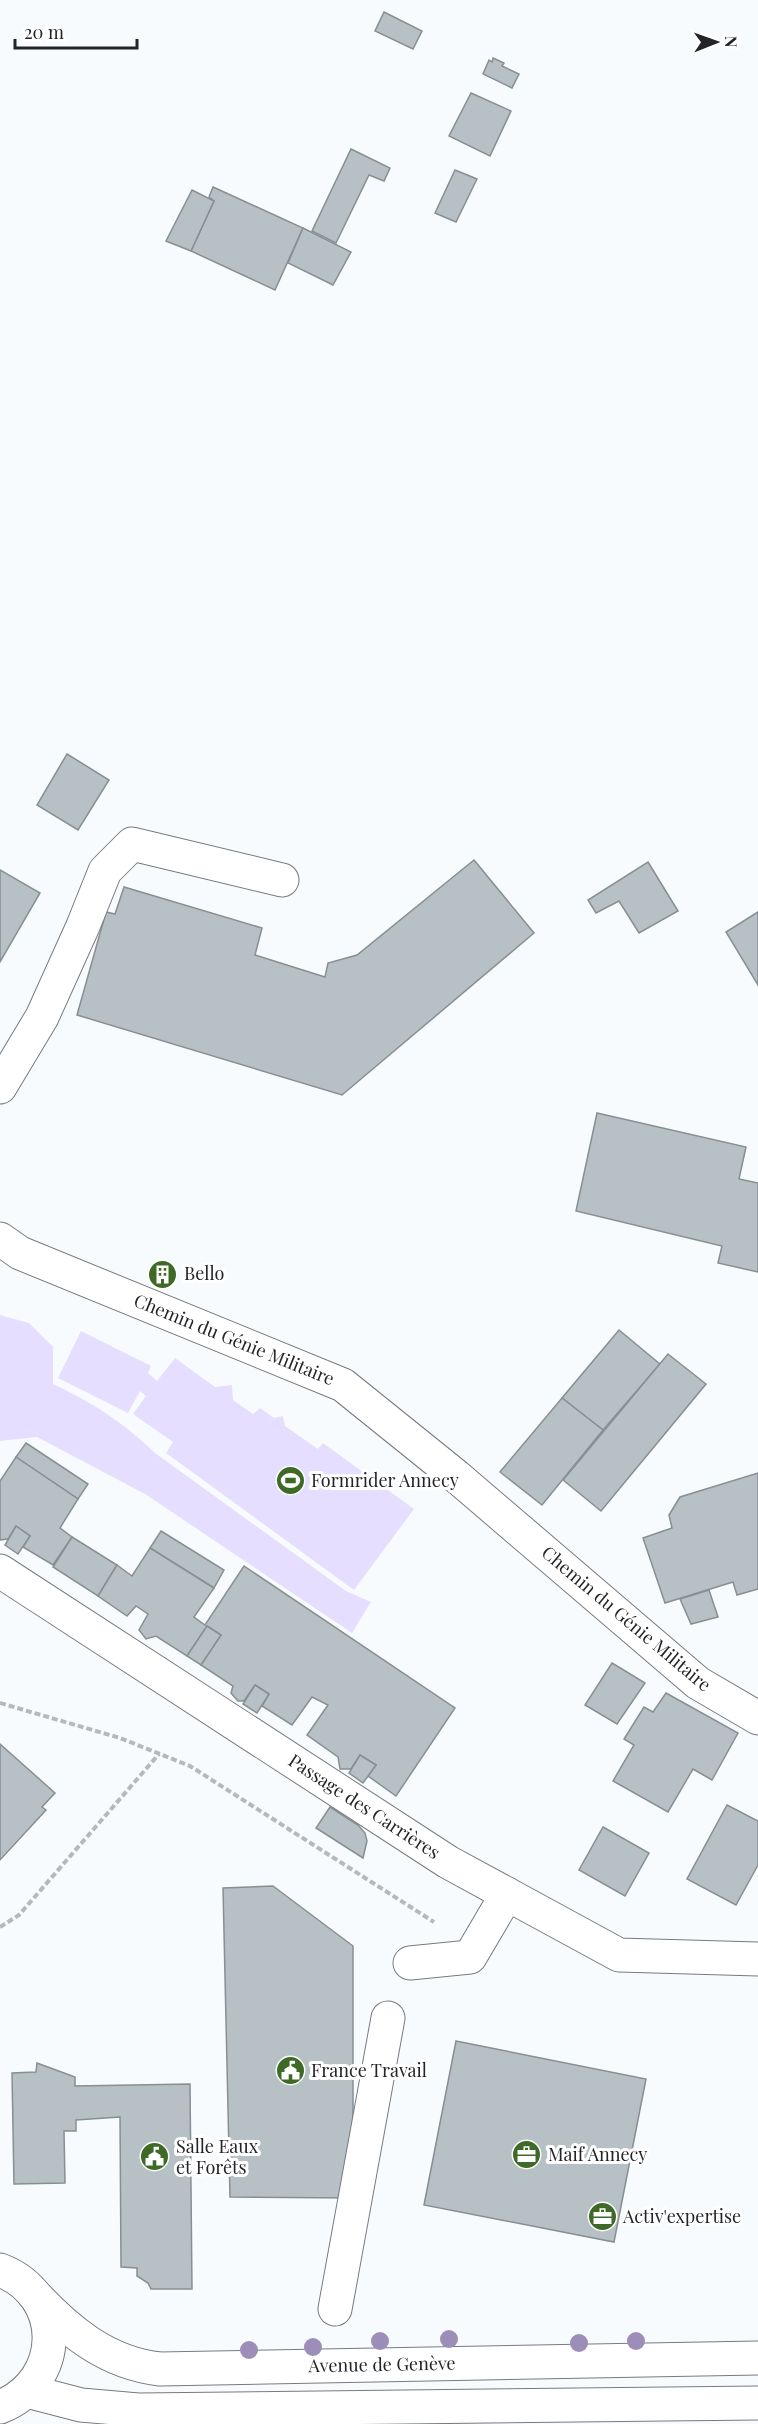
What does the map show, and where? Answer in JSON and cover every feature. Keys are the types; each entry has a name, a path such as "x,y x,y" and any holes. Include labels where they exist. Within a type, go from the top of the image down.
{"street":[{"path":"0,1087 42,1017 105,871 132,844 282,880"},
{"name":"Chemin du Génie Militaire","path":"0,1239 20,1253 342,1385 456,1476 698,1683 758,1718"},
{"name":"Passage des Carrières","path":"0,1571 448,1862 619,1955 758,1959"},
{"path":"410,1963 470,1957 507,1894"},
{"path":"335,2299 335,2309 388,2018"},
{"name":"Avenue de Genève","path":"0,2270 17,2278 59,2321 94,2346 125,2361 160,2369 758,2358"},
{"path":"13,2399 40,2374 49,2342 47,2320 33,2292"},
{"path":"13,2399 138,2410 758,2403"}],"path":[{"path":"0,1703 120,1738 190,1766 475,1949"},
{"path":"0,1927 19,1915 159,1754"}],"shaded area":[{"path":"0,1315 29,1323 53,1347 53,1384 107,1414 155,1453 346,1591 371,1602 352,1633 145,1494 37,1437 0,1441"},
{"name":"Formrider Annecy","path":"81,1331 151,1366 148,1373 157,1381 175,1358 215,1387 232,1385 233,1400 253,1414 260,1408 274,1418 283,1416 285,1426 318,1449 323,1443 414,1509 354,1590 166,1453 173,1442 133,1414 146,1396 140,1391 128,1413 58,1378"}],"building":[{"path":"384,12 422,31 413,49 375,31"},
{"path":"493,58 504,63 502,66 519,74 512,88 483,74 489,60 492,62"},
{"path":"471,93 511,111 490,156 449,136"},
{"path":"351,149 390,168 384,181 369,175 336,243 312,231"},
{"path":"455,170 477,179 456,222 435,213"},
{"path":"213,187 303,228 275,290 191,251 214,201 209,197"},
{"path":"192,190 214,201 191,251 166,241"},
{"path":"303,228 351,252 333,285 288,263"},
{"path":"67,754 109,780 78,830 37,805"},
{"path":"474,860 534,933 342,1095 77,1015 106,912 115,914 124,887 262,928 255,955 325,977 328,963 357,955"},
{"path":"648,862 678,911 639,933 619,901 596,913 588,900"},
{"path":"0,870 40,893 0,962"},
{"path":"758,912 758,985 726,932"},
{"path":"597,1113 746,1147 739,1179 758,1183 758,1272 718,1263 722,1246 576,1211"},
{"name":"Bello","path":"158,1264 172,1269 168,1284 153,1279"},
{"path":"619,1330 660,1364 603,1430 562,1398"},
{"path":"668,1354 706,1384 601,1511 563,1480"},
{"path":"562,1398 603,1430 542,1505 500,1472"},
{"path":"26,1443 88,1484 78,1499 16,1457"},
{"path":"16,1457 78,1499 60,1528 72,1537 53,1565 23,1547 30,1536 16,1526 8,1539 0,1540 0,1481"},
{"path":"758,1473 758,1589 737,1595 733,1582 665,1603 643,1538 672,1528 669,1515 680,1497"},
{"path":"16,1526 30,1536 18,1554 5,1545"},
{"path":"161,1531 224,1570 214,1588 150,1548"},
{"path":"72,1537 117,1565 98,1596 53,1567"},
{"path":"150,1548 214,1588 194,1617 205,1625 244,1566 455,1708 396,1796 368,1776 376,1765 360,1755 351,1769 340,1769 338,1757 307,1735 328,1705 312,1697 292,1725 262,1706 269,1694 255,1685 244,1701 238,1701 231,1693 233,1686 201,1665 221,1635 207,1626 187,1656 156,1636 146,1639 139,1630 148,1614 136,1606 127,1616 98,1596 117,1565 132,1576"},
{"path":"709,1590 718,1617 691,1624 680,1599"},
{"path":"207,1626 221,1635 201,1665 187,1656"},
{"path":"612,1663 645,1683 617,1724 585,1705"},
{"path":"255,1685 269,1694 257,1713 243,1704"},
{"path":"666,1693 738,1733 712,1780 693,1769 668,1812 613,1781 634,1745 624,1739 644,1707 653,1712"},
{"path":"0,1744 55,1793 42,1807 46,1810 0,1860"},
{"path":"360,1755 376,1765 363,1783 349,1773"},
{"path":"727,1805 758,1821 758,1865 736,1905 687,1879"},
{"path":"330,1807 358,1825 365,1833 367,1841 363,1858 316,1828"},
{"path":"603,1827 649,1853 625,1896 579,1870"},
{"name":"France Travail","path":"273,1886 353,1946 353,2198 230,2197 223,1888"},
{"path":"456,2041 646,2079 614,2242 424,2205"},
{"name":"Salle Eaux et Forêts","path":"37,2063 75,2077 75,2086 190,2084 192,2289 151,2289 148,2283 137,2276 137,2268 121,2267 120,2117 76,2120 76,2131 64,2131 65,2183 14,2184 12,2073 36,2072"}],"place":[{"name":"Bello","path":"163,1274"},
{"name":"Formrider Annecy","path":"290,1481"},
{"name":"France Travail","path":"290,2071"},
{"name":"Maif Annecy","path":"527,2155"},
{"name":"Salle Eaux et Forêts","path":"155,2157"},
{"name":"Activ'expertise","path":"602,2217"}]}
